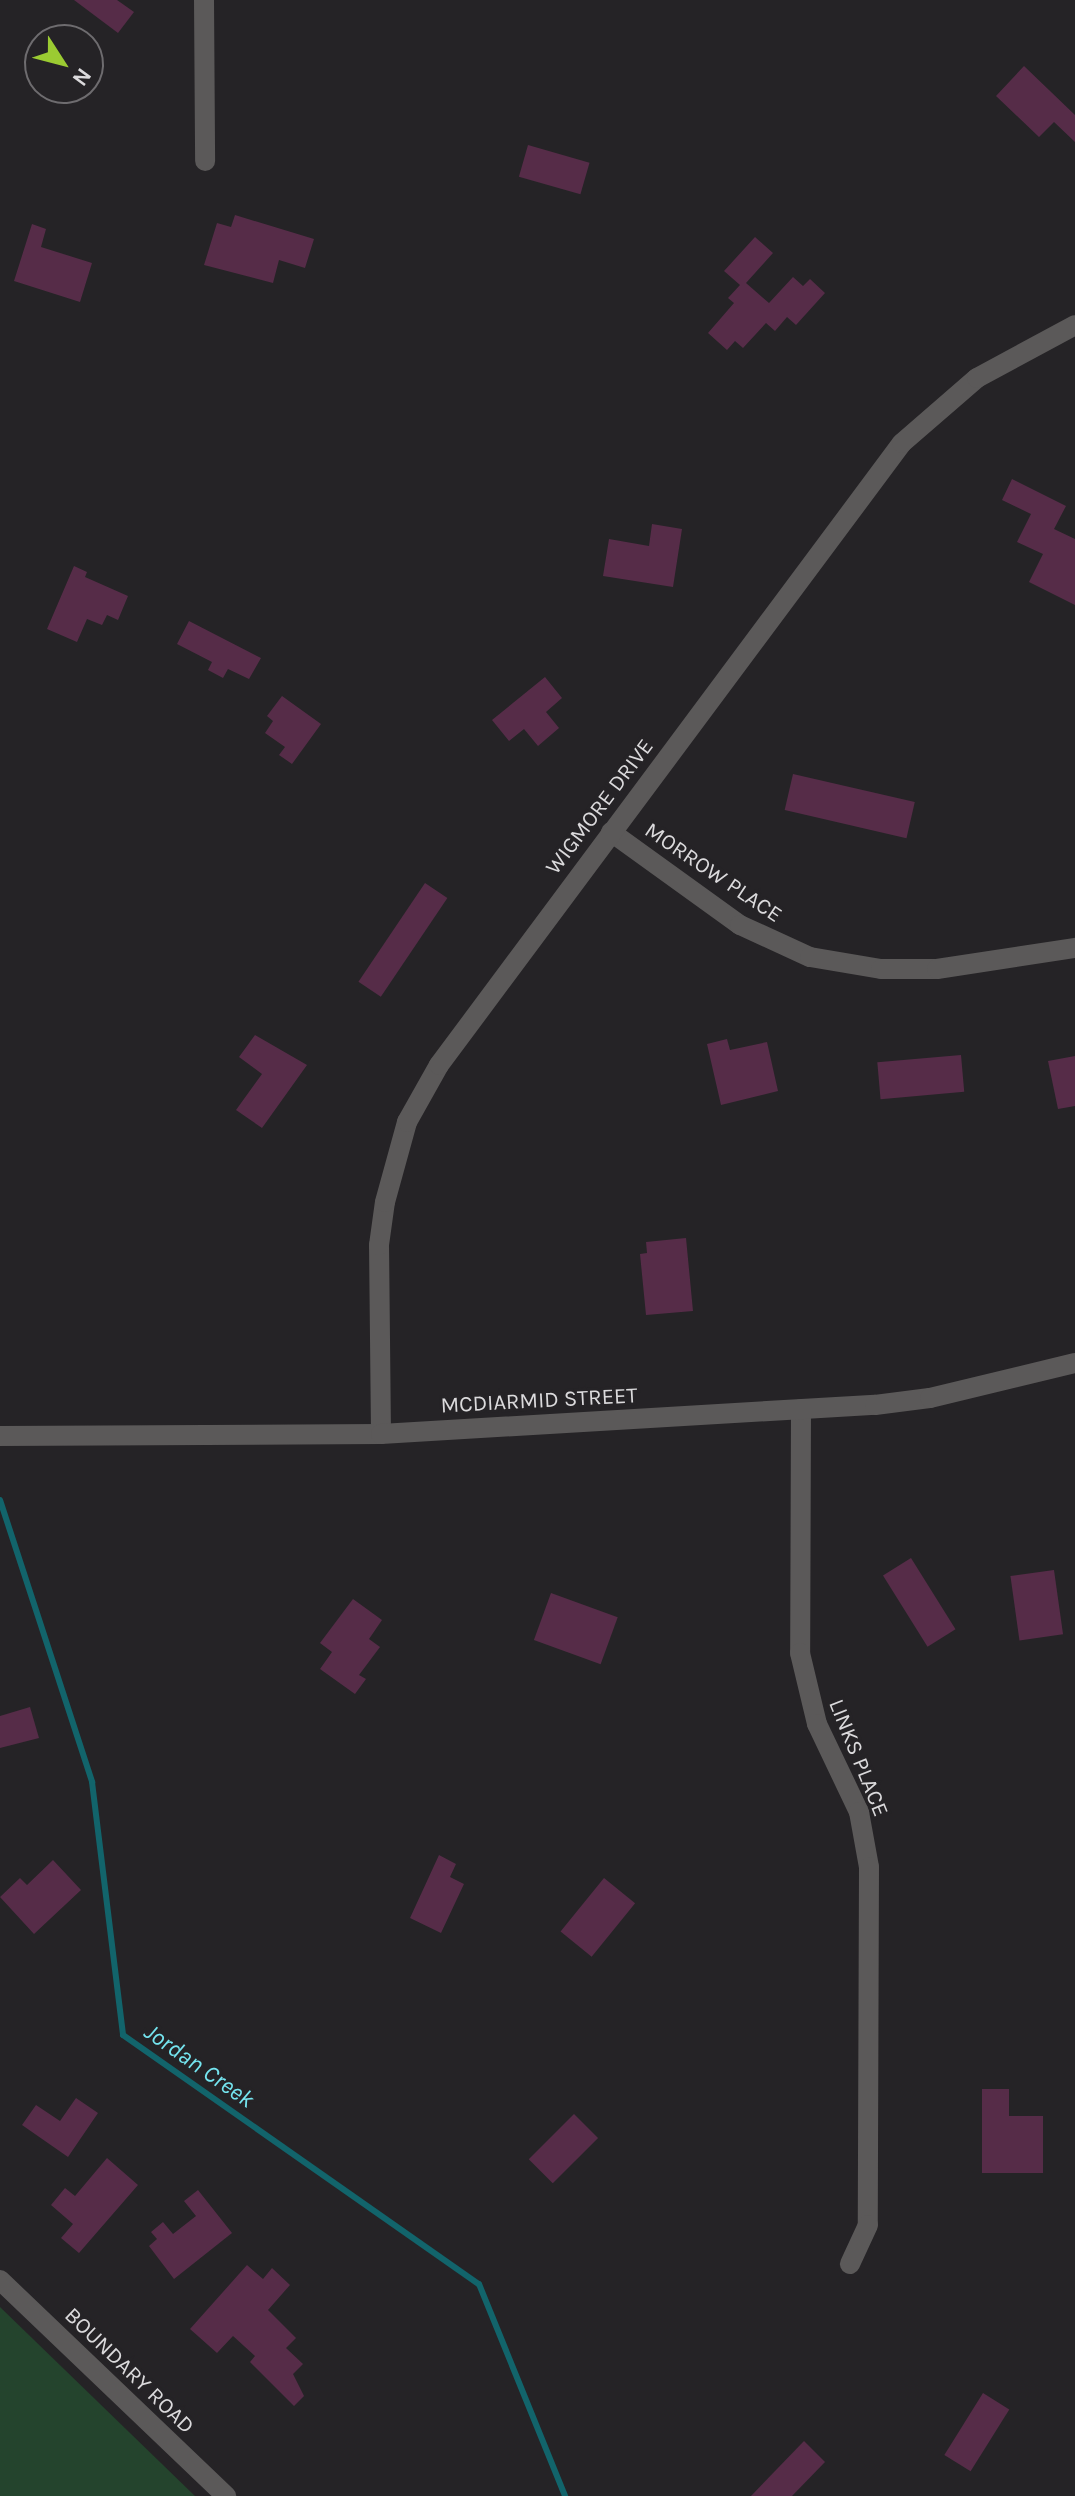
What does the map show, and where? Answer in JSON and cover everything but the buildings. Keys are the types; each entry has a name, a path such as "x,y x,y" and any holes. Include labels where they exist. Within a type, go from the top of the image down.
{"street":[{"path":"204,0 205,161"},
{"name":"WIGMORE DRIVE","path":"381,1434 379,1245 385,1202 407,1122 474,1015 902,443 977,378 1075,325"},
{"name":"MORROW PLACE","path":"611,832 740,925 810,957 881,969 937,969 1075,948"},
{"name":"MCDIARMID STREET","path":"0,1436 381,1434 906,1403 1075,1363"},
{"name":"LINKS PLACE","path":"801,1409 800,1653 817,1724 859,1812 869,1867 868,2225 850,2264"},
{"name":"BOUNDARY ROAD","path":"0,2280 226,2496"}],"green space":[{"path":"0,2307 195,2496 0,2496"}],"waterway":[{"name":"Jordan Creek","path":"0,1500 92,1782 123,2035 479,2284 565,2496"}]}
